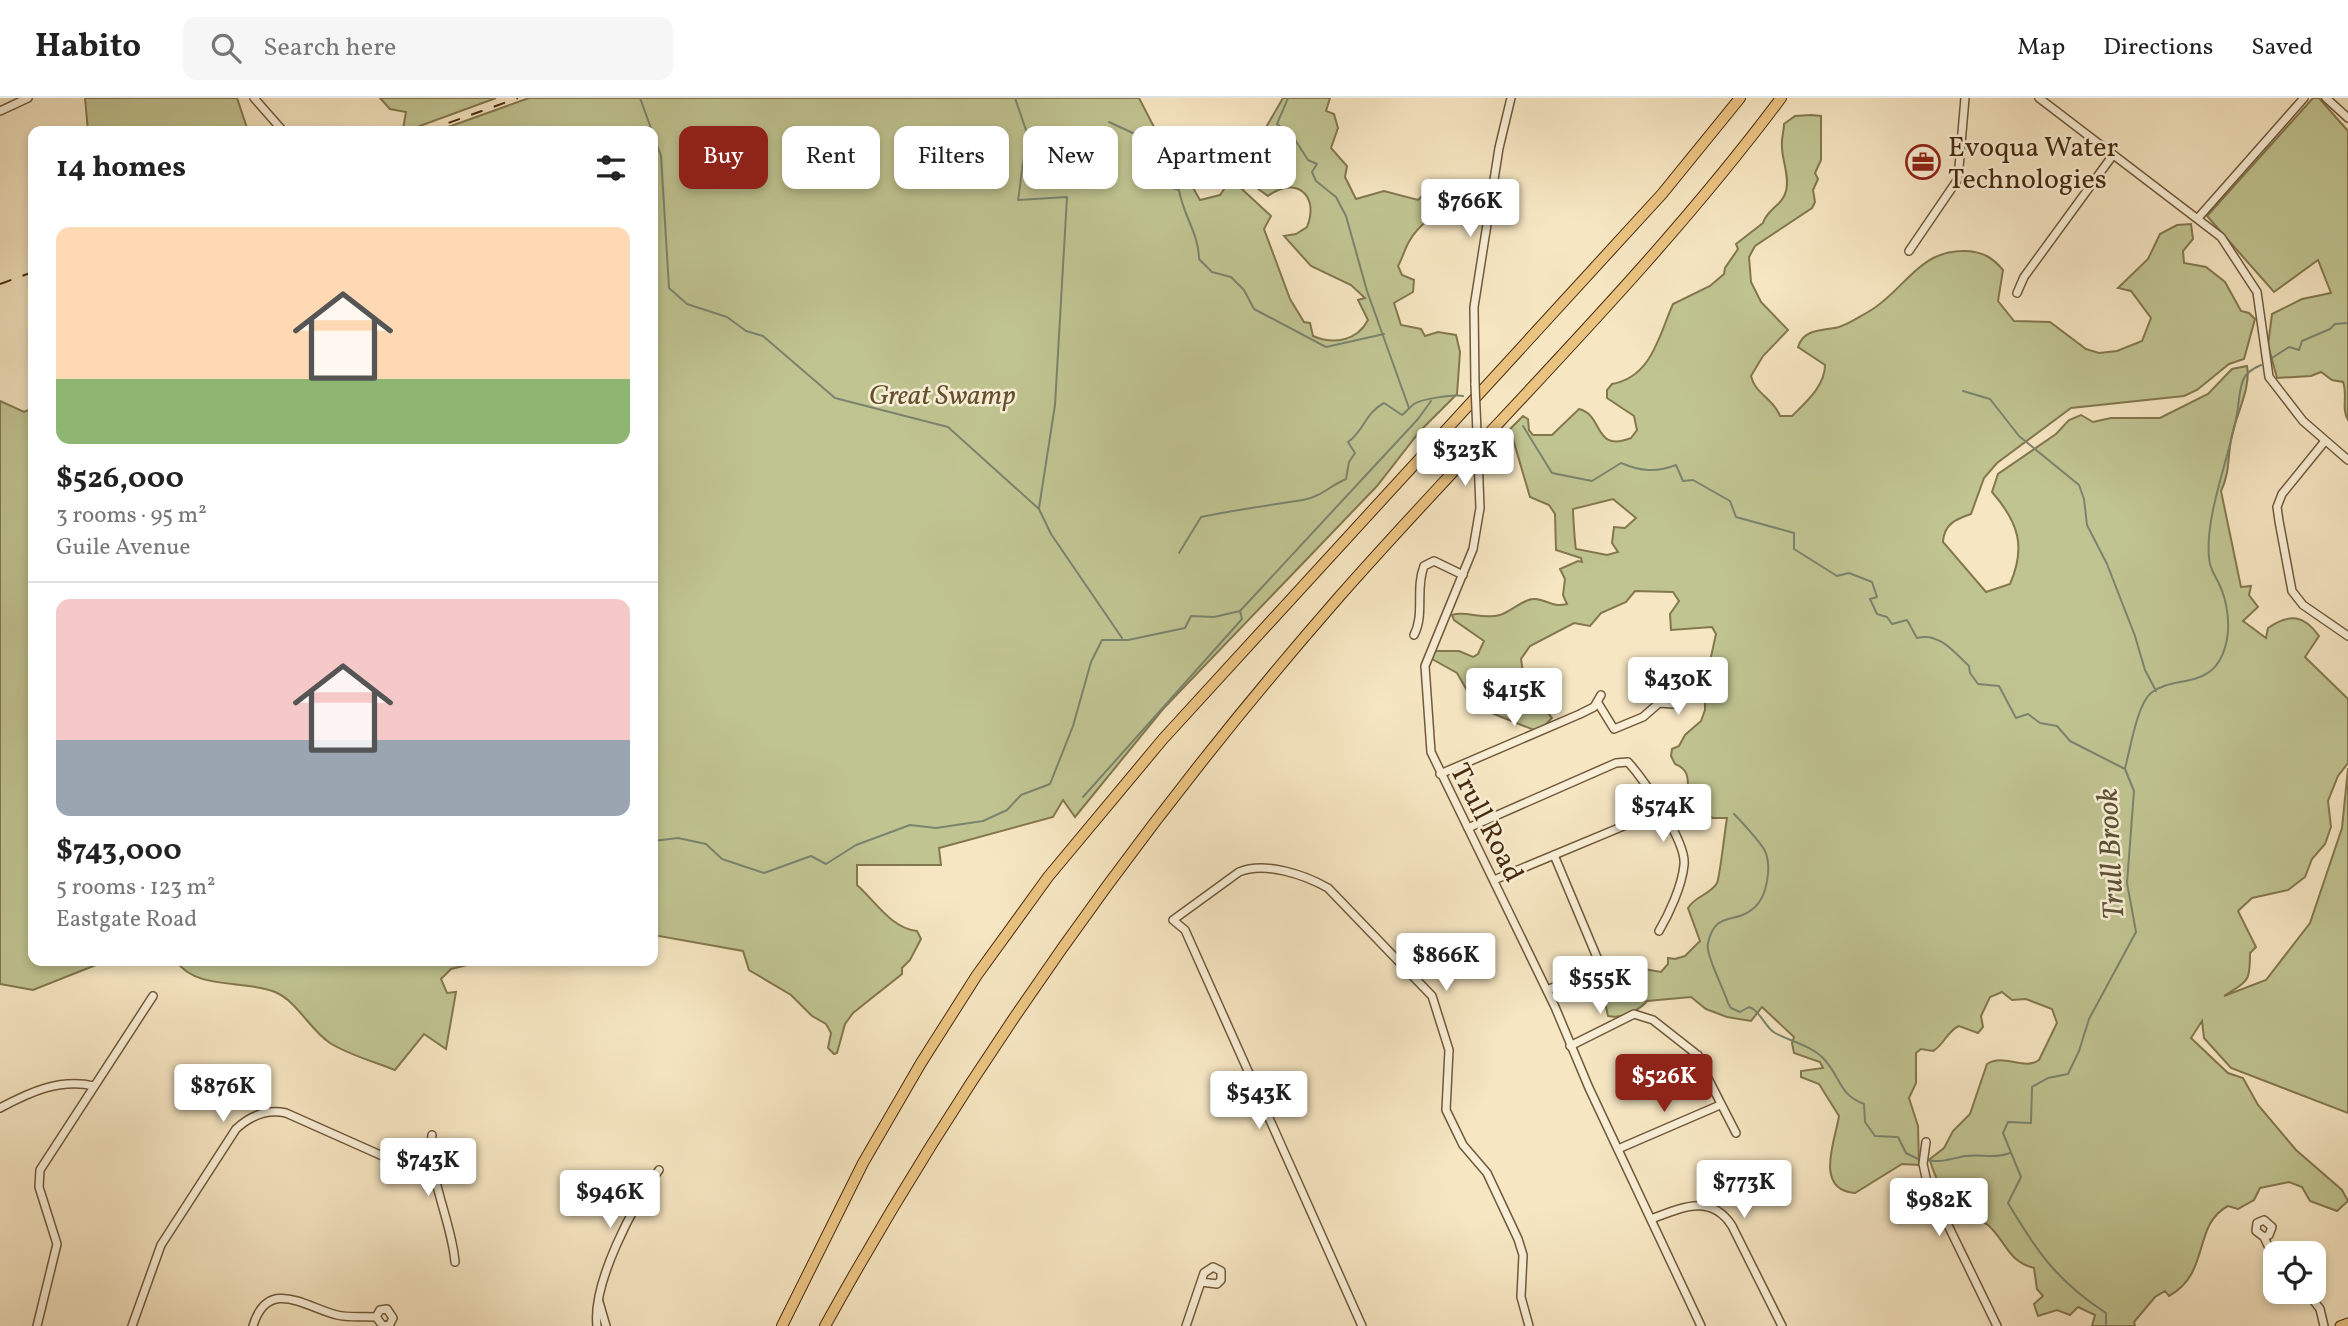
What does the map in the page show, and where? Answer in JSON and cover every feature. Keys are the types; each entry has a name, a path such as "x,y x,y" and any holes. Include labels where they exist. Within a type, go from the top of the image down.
{"highway":[{"path":"1683,170 1733,98"},
{"path":"782,1326 863,1163 920,1063 984,965 1048,877 1163,739 1683,170 1740,98"},
{"path":"825,1326 904,1192 1023,1007 1091,909 1248,705 1394,536 1690,212 1781,98"}],"main road":[{"path":"2340,1326 2348,1324"}],"street":[{"path":"1,98 3,110 28,98"},
{"path":"254,98 278,126"},
{"name":"Trull Road","path":"1511,98 1499,148 1474,307 1478,524 1464,575 1431,646 1424,671 1430,747 1440,774 1547,990 1570,1046 1701,1326"},
{"path":"1909,251 1958,179 1965,98"},
{"path":"2039,98 2221,237 2257,292 2269,377 2284,400 2348,460"},
{"path":"2198,218 2304,98"},
{"path":"2326,98 2348,118"},
{"path":"2017,293 2024,277 2113,155"},
{"path":"2325,441 2282,494 2277,507 2292,591 2303,605 2348,636"},
{"path":"1414,635 1420,622 1420,588 1424,566 1434,561 1464,575"},
{"path":"1440,774 1580,714 1598,704 1601,695"},
{"path":"1598,704 1614,729 1643,717 1659,703"},
{"path":"1468,828 1616,763 1628,762 1646,783 1662,810 1681,850 1684,865 1659,931"},
{"path":"1494,880 1662,810"},
{"path":"1547,990 1601,967 1554,856"},
{"path":"1362,1326 1185,930 1174,920 1239,872 1252,868 1312,880 1340,899 1428,990 1449,1050 1446,1110 1458,1138 1487,1173 1518,1240 1523,1266 1521,1297 1529,1326"},
{"path":"37,1326 57,1244 39,1188 40,1170 153,996"},
{"path":"1570,1046 1637,1014 1653,1020 1698,1055 1720,1105 1736,1133"},
{"path":"1661,1069 1698,1055"},
{"path":"0,1108 53,1085 77,1082 94,1086"},
{"path":"1618,1149 1720,1105"},
{"path":"132,1326 161,1245 225,1146 247,1120 269,1112 286,1113 396,1162 432,1157"},
{"path":"432,1135 432,1157 454,1242 455,1262"},
{"path":"1926,1142 1923,1164 1927,1182 1997,1326"},
{"path":"597,1326 596,1310 602,1280 659,1170"},
{"path":"1651,1219 1698,1204 1711,1206 1722,1213 1734,1230 1782,1326"},
{"path":"2264,1237 2266,1241"},
{"path":"1186,1326 1201,1282"},
{"path":"253,1326 265,1306 285,1298 299,1300 336,1315 376,1317"},
{"path":"599,1302 606,1326"},
{"path":"2316,1304 2324,1326"}],"green space":[{"path":"85,98 237,98 246,126 88,126"},
{"path":"380,98 496,98 420,126 404,126 406,112 390,109"},
{"name":"Great Swamp","path":"529,98 1139,98 1153,126 1132,126 1132,189 1194,189 1200,200 1220,195 1224,189 1242,189 1271,216 1264,229 1290,299 1304,322 1310,323 1313,336 1329,340 1344,339 1358,333 1368,320 1358,300 1365,298 1351,285 1311,266 1284,236 1296,234 1307,227 1310,205 1307,197 1296,188 1296,126 1267,126 1283,98 1330,98 1326,111 1334,114 1338,128 1331,148 1347,166 1345,177 1356,199 1384,191 1418,200 1438,181 1448,205 1422,225 1408,243 1398,266 1402,275 1414,280 1413,292 1394,303 1401,325 1421,329 1425,336 1438,332 1456,335 1460,352 1457,394 1420,431 1377,486 1163,709 1075,817 1063,800 1053,817 939,848 941,865 857,865 857,885 891,919 917,931 921,939 910,960 902,968 902,974 853,1013 845,1024 837,1053 834,1054 828,1048 831,1033 826,1024 812,1016 791,995 749,970 743,951 658,936 658,126 451,126"},
{"path":"2313,98 2319,98 2348,131 2348,420 2343,382 2332,380 2321,372 2311,376 2277,378 2268,345 2272,314 2302,299 2331,293 2318,260 2274,292 2207,216"},
{"path":"1795,116 1821,116 1821,160 1815,173 1818,179 1813,190 1815,202 1812,208 1755,246 1749,257 1751,282 1761,302 1788,330 1763,356 1751,376 1756,387 1780,416 1792,416 1814,393 1822,380 1825,365 1798,347 1805,336 1815,331 1839,327 1858,318 1881,304 1923,264 1949,252 1977,253 1987,256 1999,265 2003,270 1998,301 2014,321 2050,322 2086,349 2099,353 2117,351 2142,341 2151,318 2131,291 2118,288 2148,259 2160,234 2177,225 2191,224 2193,239 2183,251 2184,263 2206,267 2225,282 2241,311 2249,313 2255,319 2244,359 2229,364 2197,390 2184,396 2071,408 1997,463 1984,478 1971,514 1948,527 1943,542 1986,592 2010,584 2018,558 2017,536 2008,514 1992,492 1998,474 2056,434 2069,420 2081,415 2093,422 2111,418 2160,418 2208,394 2232,369 2247,366 2246,390 2233,431 2221,491 2241,587 2251,586 2249,595 2258,607 2243,621 2266,638 2268,628 2283,620 2296,618 2308,624 2319,636 2305,657 2348,699 2348,763 2338,776 2328,801 2331,827 2325,844 2312,859 2305,877 2288,890 2252,898 2238,911 2256,947 2250,953 2246,979 2224,996 2266,980 2310,923 2342,828 2348,768 2348,1113 2231,1068 2204,1038 2202,1021 2191,1038 2228,1073 2243,1078 2258,1105 2296,1150 2342,1190 2348,1201 2337,1211 2310,1201 2302,1187 2289,1182 2260,1188 2254,1200 2238,1209 2228,1206 2217,1214 2210,1225 2191,1275 2169,1296 2165,1291 2155,1297 2134,1322 2135,1326 2092,1326 2095,1315 2078,1307 2070,1315 2057,1310 2038,1316 2034,1304 2043,1296 2037,1289 2034,1268 2018,1261 1988,1225 1960,1217 1953,1212 1931,1163 1930,1159 1944,1148 1953,1131 1970,1114 1987,1064 2000,1060 2027,1064 2039,1060 2057,1023 2052,1009 2026,999 2012,1000 2002,992 1990,997 1981,1016 1983,1027 1978,1033 1959,1026 1933,1051 1921,1049 1916,1053 1916,1083 1909,1098 1918,1126 1919,1165 1902,1164 1855,1193 1842,1190 1834,1183 1831,1173 1830,1162 1839,1116 1819,1084 1801,1077 1801,1071 1823,1068 1820,1062 1794,1053 1794,1037 1762,1007 1751,1021 1727,1017 1706,1009 1691,997 1647,1001 1630,1013 1608,1016 1604,998 1623,981 1627,973 1644,969 1661,972 1668,964 1668,958 1685,956 1700,941 1688,908 1717,883 1727,818 1713,818 1692,810 1686,772 1675,764 1671,756 1672,749 1679,746 1685,735 1701,721 1705,710 1705,684 1716,634 1712,627 1671,630 1670,614 1679,601 1673,592 1635,591 1626,602 1601,613 1590,626 1574,623 1530,646 1521,659 1526,691 1537,706 1542,706 1552,718 1542,728 1534,730 1484,710 1472,699 1457,673 1432,659 1432,651 1459,651 1473,657 1478,654 1484,641 1454,620 1452,615 1500,615 1531,599 1558,605 1567,604 1563,595 1565,579 1560,569 1578,561 1582,562 1581,558 1556,550 1555,514 1549,505 1530,497 1510,429 1523,416 1528,419 1529,430 1533,435 1552,435 1579,409 1592,418 1604,437 1610,441 1631,438 1637,430 1634,416 1607,398 1607,390 1612,384 1626,380 1645,364 1673,304 1710,286 1724,274 1738,249 1736,244 1763,223 1782,200 1787,186 1782,152 1784,124","holes":["1613,499 1636,518 1625,528 1614,527 1612,543 1618,552 1607,555 1576,549 1573,509"]},
{"name":"Great Swamp","path":"1258,189 1282,189 1278,190 1268,196"},
{"path":"0,401 24,412 28,410 28,966 93,966 33,990 0,984"},
{"path":"181,966 463,966 451,969 441,979 447,993 456,992 446,1049 424,1034 395,1070 330,1043 290,1002 275,992 209,981"}],"waterway":[{"path":"640,98 650,126"},
{"path":"1015,98 1029,139 1018,200 1067,197 1055,405 1039,508"},
{"path":"1288,98 1277,124 1292,135 1308,160 1317,164 1312,172 1316,181 1336,197 1346,216 1367,291 1409,408"},
{"path":"1109,122 1159,145 1161,172 1168,187 1179,190 1196,241 1199,259 1212,272 1231,277 1244,290 1254,309 1326,347 1384,334"},
{"path":"658,148 661,156 669,288 687,304 727,317 746,331 763,336 835,398 948,427 1039,509 1051,534 1122,638"},
{"path":"2272,358 2289,347 2299,350 2302,341 2330,329 2335,324 2348,323"},
{"path":"2125,768 2138,717 2151,693 2161,687 2205,675 2222,656 2228,633 2228,619 2222,592 2209,561 2211,523 2234,430 2242,382 2249,372 2261,365"},
{"path":"1963,391 1990,399 2019,436 2079,485 2084,499 2087,525 2107,564 2145,670 2156,691"},
{"name":"Trull Brook","path":"1179,553 1201,517 1309,498 1346,479 1349,462 1355,453 1348,442 1384,403 1402,415 1423,400 1463,396"},
{"path":"658,840 678,838 706,844 722,859 764,873 811,856 826,864 856,845 910,825 936,828 983,821 1007,810 1021,795 1050,784 1073,726 1091,662 1102,640 1128,640 1185,628 1191,616 1214,617 1240,611 1418,419 1431,401"},
{"name":"Trull Brook","path":"1523,426 1552,473 1592,481 1621,463 1648,470 1676,465 1683,481 1693,480 1730,501 1736,517 1794,533 1794,549 1837,576 1849,573 1872,582 1877,597 1870,599 1877,614 1887,617 1892,624 1907,620 1917,638 1932,638 1946,644 1969,666 1970,673 1978,684 1999,686 2016,718 2028,714 2040,723 2057,726 2070,741 2125,769 2134,791 2127,883 2136,932 2089,1019 2068,1074 2048,1078 2032,1087 2031,1123 2008,1122 2003,1133 2021,1177 2008,1203 2050,1265 2075,1290 2106,1313 2106,1326"},
{"path":"1083,797 1242,619 1240,611"},
{"path":"1734,814 1765,851 1768,873 1763,896 1755,907 1748,913 1721,922 1711,932 1708,948 1728,1003 1731,1008 1740,1012 1749,1007 1753,1009 1775,1033 1818,1054 1829,1065 1849,1095 1864,1104 1865,1122 1875,1136 1898,1137 1906,1153 1918,1159"},
{"path":"1927,1160 1943,1161 1966,1156 1999,1156 2010,1153"}],"railway":[{"path":"440,126 518,98"},
{"path":"0,284 28,274"}],"place":[{"name":"Evoqua Water Technologies","path":"1923,162"}]}
